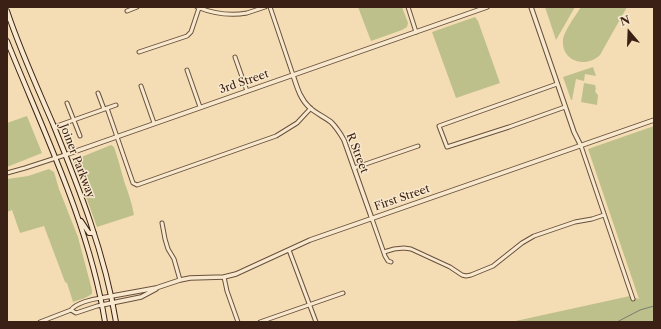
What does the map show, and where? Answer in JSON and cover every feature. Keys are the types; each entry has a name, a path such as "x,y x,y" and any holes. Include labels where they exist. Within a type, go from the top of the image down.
{"main road":[{"name":"Joiner Parkway","path":"7,11 16,37 65,155 94,233 106,272 116,322"},
{"name":"Joiner Parkway","path":"7,41 76,212 101,298 105,322"},
{"path":"27,91 38,88"},
{"path":"76,212 89,233 94,233"}],"street":[{"path":"127,11 136,7"},
{"path":"139,52 187,36 191,32 198,8 227,14 237,14 265,7"},
{"name":"R Street","path":"270,7 300,95 311,108 339,131 348,150 384,252 387,259 391,262"},
{"path":"408,7 416,32"},
{"name":"3rd Street","path":"7,173 65,155 486,7"},
{"path":"531,7 574,132 579,140 633,299"},
{"path":"235,57 247,91"},
{"path":"187,70 200,107"},
{"path":"557,84 439,126 447,148 565,107"},
{"path":"141,86 154,123"},
{"path":"98,93 117,136 133,183 137,185 276,136 297,123 311,108"},
{"path":"67,103 80,136"},
{"path":"54,127 116,105"},
{"name":"First Street","path":"156,288 190,278 224,277 245,271 310,240 654,120"},
{"path":"354,168 418,146"},
{"path":"384,252 394,249 411,249 466,276 493,266 522,243 535,235 575,222 604,215"},
{"path":"162,223 168,249 174,259 180,280"},
{"path":"289,250 316,322"},
{"path":"224,277 227,291 238,322"},
{"path":"71,310 76,313 102,305 141,297 156,288"},
{"path":"40,322 71,310 74,306 95,299 156,288"},
{"path":"260,322 343,293"}],"green space":[{"path":"358,7 402,7 408,23 407,27 371,41"},
{"path":"545,7 575,7 556,40"},
{"path":"581,7 627,7 600,55 588,62 576,61 570,58 563,47 564,36 570,23"},
{"path":"475,17 478,21 500,83 456,98 432,32"},
{"path":"593,67 596,76 585,74 584,81 576,79 571,100 563,77"},
{"path":"584,83 595,85 595,90 598,95 597,105 581,102"},
{"path":"27,116 42,153 7,167 7,123"},
{"path":"654,126 654,322 511,322 630,296 639,299 588,149"},
{"path":"111,145 114,147 134,215 97,227 74,164 74,160"},
{"path":"49,169 54,172 78,237 92,290 92,294 73,302 44,226 20,233 12,210 7,212 7,179 28,176"}],"waterway":[{"path":"617,322 640,310 654,306"}]}
